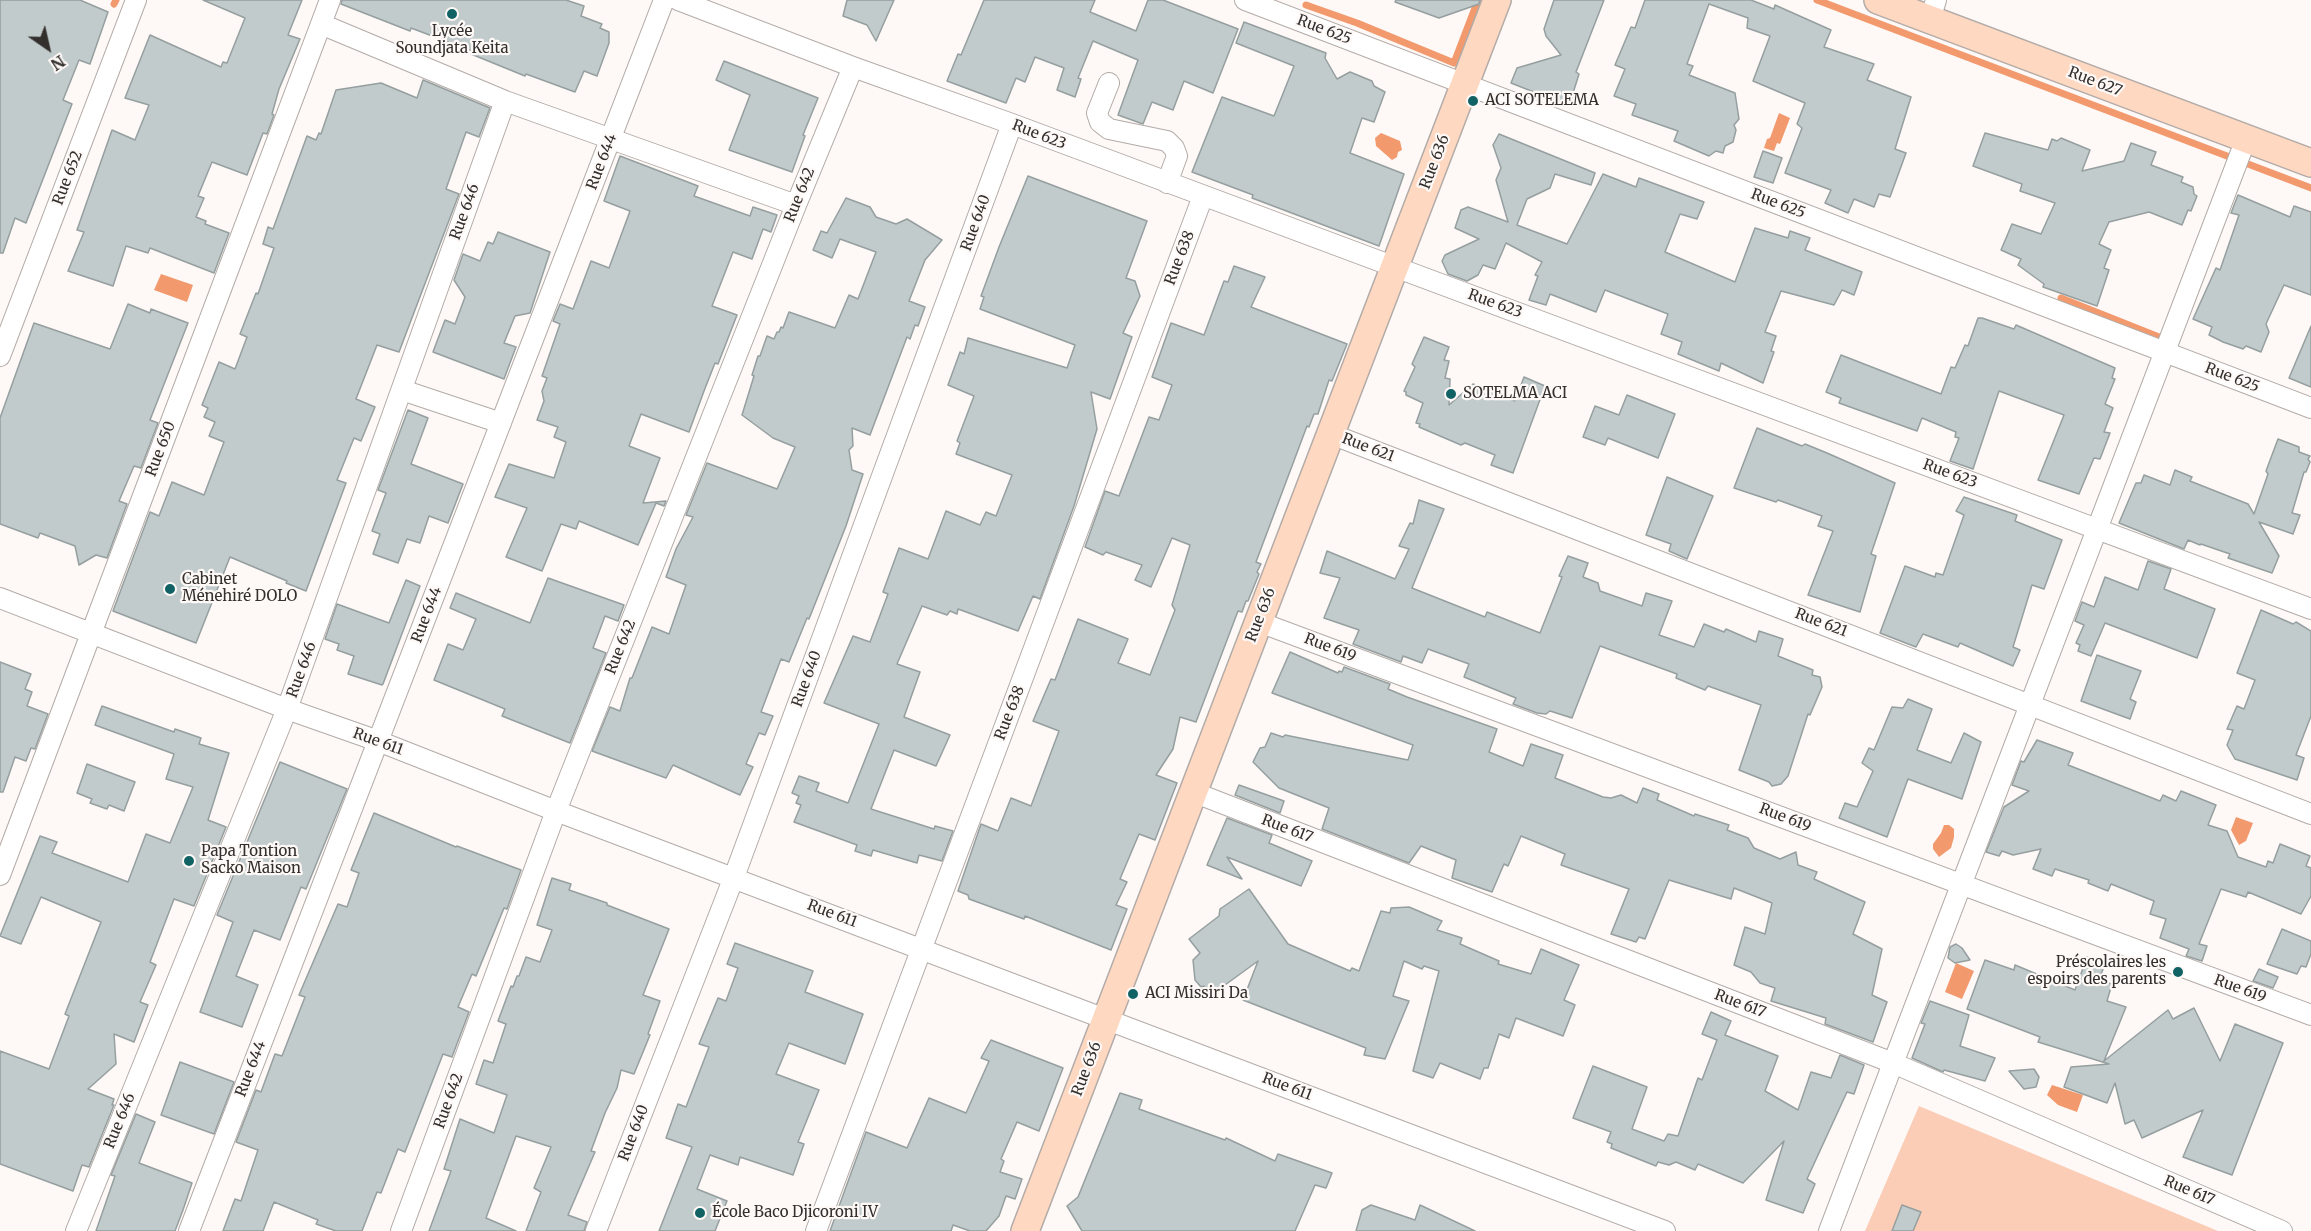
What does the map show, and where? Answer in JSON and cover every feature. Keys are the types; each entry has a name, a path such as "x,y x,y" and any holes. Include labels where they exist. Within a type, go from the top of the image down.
{"street":[{"name":"Rue 652","path":"0,356 136,0"},
{"name":"Rue 650","path":"0,874 330,0"},
{"name":"Rue 644","path":"189,1231 664,0"},
{"name":"Rue 623","path":"678,0 852,67 1012,124 2311,609"},
{"name":"Rue 625","path":"1245,0 2311,408"},
{"name":"Rue 636","path":"1025,1231 1497,0"},
{"name":"Rue 627","path":"1878,0 1933,10 2246,139 2311,163"},
{"path":"321,24 505,101 796,205"},
{"name":"Rue 642","path":"401,1231 556,811 852,67"},
{"path":"1109,83 1097,113 1100,122 1109,129 1167,141 1178,156 1167,183"},
{"name":"Rue 646","path":"76,1231 287,710 505,101"},
{"name":"Rue 640","path":"596,1231 734,877 1012,124"},
{"path":"1829,1231 2246,139"},
{"name":"Rue 638","path":"816,1231 1203,196"},
{"path":"402,390 501,423"},
{"name":"Rue 621","path":"1331,434 2030,703 2311,814"},
{"name":"Rue 611","path":"0,597 287,710 378,741 556,811 1665,1231"},
{"name":"Rue 619","path":"1258,622 2311,1015"},
{"name":"Rue 617","path":"1193,792 1893,1063 2282,1231"}],"shaded area":[{"path":"1779,113 1790,118 1780,144 1777,143 1774,151 1764,148"},
{"path":"1381,133 1400,141 1402,150 1392,160 1376,146 1375,138"},
{"path":"161,274 193,285 187,302 154,290"},
{"path":"2236,817 2253,823 2246,841 2239,845 2231,830"},
{"path":"1944,825 1949,825 1954,829 1954,837 1951,848 1939,857 1933,849 1933,844"},
{"path":"1956,963 1974,971 1962,999 1945,992"},
{"path":"2052,1085 2083,1095 2077,1112 2058,1105 2047,1095"},
{"path":"1919,1106 2218,1231 1865,1231"}],"building":[{"path":"0,0 80,0 108,12 90,64 79,60 63,100 72,104 26,223 15,218 3,253 0,253"},
{"path":"203,0 302,0 288,35 300,39 279,89 272,114 274,115 267,134 263,133 247,175 212,162 198,196 204,198 196,217 206,221 205,224 229,233 214,273 150,248 148,253 126,246 113,286 68,271 84,232 77,230 112,130 135,140 149,105 125,98 150,35 221,67 223,62 227,63 245,18"},
{"path":"342,0 566,0 584,6 581,16 602,24 600,28 609,32 609,43 597,76 584,71 575,92 526,74 525,76 471,54 472,51 411,28 410,31 341,4"},
{"path":"847,0 894,0 876,41 867,25 843,16"},
{"path":"984,0 1095,0 1090,12 1136,31 1148,0 1163,0 1238,29 1213,93 1184,81 1173,110 1152,102 1143,124 1118,115 1138,60 1093,41 1078,78 1081,79 1075,97 1057,90 1064,68 1035,57 1025,82 1016,78 1006,103 947,81 958,54 961,55"},
{"path":"1396,0 1480,0 1479,4 1439,18 1395,2"},
{"path":"1554,0 1604,0 1576,72 1579,74 1569,106 1511,83 1517,68 1561,55 1546,36 1544,29"},
{"path":"1645,0 1751,0 1774,9 1775,5 1831,30 1824,47 1874,64 1867,80 1911,97 1895,149 1906,153 1890,197 1879,194 1874,207 1854,199 1848,213 1825,203 1831,190 1785,173 1802,128 1797,124 1805,103 1753,81 1770,36 1747,28 1748,18 1709,4 1687,64 1693,66 1689,75 1735,93 1739,119 1734,125 1736,130 1733,142 1725,146 1723,153 1716,151 1709,156 1674,141 1678,131 1632,115 1636,104 1614,96 1625,69 1615,65 1631,27 1635,28"},
{"path":"1244,22 1326,53 1325,58 1337,79 1350,72 1372,81 1374,86 1385,92 1374,122 1362,118 1350,153 1404,174 1379,246 1252,198 1253,195 1192,172 1222,97 1274,116 1294,66 1236,43"},
{"path":"724,61 818,98 803,135 805,136 792,172 729,150 750,95 716,80"},
{"path":"423,80 490,108 479,137 466,132 446,189 459,194 399,352 377,345 356,399 375,407 361,441 354,438 337,480 346,483 306,591 230,557 196,643 113,611 150,512 159,516 172,482 204,495 224,442 209,436 215,422 204,417 208,408 202,405 219,362 235,369 247,337 240,334 256,293 258,294 274,248 263,244 268,227 273,229 307,136 316,140 319,133 321,134 336,90 381,83 417,98"},
{"path":"1985,133 2048,150 2052,139 2057,141 2061,138 2090,150 2082,171 2124,161 2131,143 2156,152 2151,165 2183,177 2181,182 2193,187 2194,194 2197,196 2182,225 2149,212 2109,222 2099,244 2111,250 2104,268 2109,270 2097,306 2043,287 2044,284 2018,265 2021,259 2001,250 2012,224 2041,234 2055,203 2020,191 2022,184 1973,166"},
{"path":"1499,134 1595,173 1591,185 1555,174 1550,188 1527,199 1517,225 1567,244 1603,174 1636,187 1639,178 1704,202 1697,219 1680,214 1665,252 1735,282 1755,228 1788,238 1790,231 1810,238 1805,250 1862,272 1854,295 1842,290 1834,305 1781,291 1765,332 1776,336 1771,351 1774,352 1763,383 1721,363 1719,371 1678,354 1682,342 1661,334 1668,314 1605,290 1596,312 1550,294 1546,305 1529,300 1538,276 1535,275 1542,262 1506,243 1495,269 1483,265 1478,275 1467,281 1448,274 1442,261 1445,255 1479,239 1455,228 1461,210 1468,207 1508,222 1496,180 1501,168 1493,145"},
{"path":"1763,151 1782,158 1773,183 1754,177"},
{"path":"620,156 698,186 694,196 750,216 753,207 777,215 771,232 763,229 752,259 733,252 712,306 737,315 718,364 715,363 689,432 641,414 629,446 660,458 643,503 666,501 664,506 656,503 638,545 579,521 576,529 561,524 542,571 506,557 527,508 495,497 509,464 554,478 566,442 554,437 558,427 537,420 544,401 542,391 547,378 542,376 560,324 553,321 560,304 573,309 591,261 609,268 630,211 604,201"},
{"path":"1028,176 1147,221 1126,278 1135,281 1140,296 1123,333 1132,337 1110,399 1091,392 1097,429 1074,506 1040,599 1033,596 1018,631 958,609 957,614 950,611 947,615 922,606 897,664 920,672 904,717 950,735 936,766 894,750 871,809 934,829 935,826 953,831 942,861 919,855 917,863 873,850 871,856 855,851 857,845 794,822 801,805 796,803 799,796 792,793 799,776 819,783 816,791 848,803 879,724 824,703 853,636 870,642 888,594 883,592 899,548 928,559 946,511 980,525 986,512 996,516 1012,475 956,454 960,443 957,441 974,396 948,385 960,352 964,354 968,338 1067,368 1075,345 980,309 984,297 981,296"},
{"path":"2238,195 2290,217 2294,206 2311,212 2311,295 2284,285 2266,324 2269,332 2261,352 2246,346 2243,349 2223,342 2209,335 2212,327 2193,319 2216,268 2220,270 2239,215 2231,213"},
{"path":"846,198 870,207 876,217 896,224 907,219 942,240 925,260 909,301 925,307 918,326 915,325 910,339 907,337 870,435 852,428 853,446 849,450 852,470 863,474 846,526 809,619 807,618 789,662 781,659 761,712 773,716 765,735 759,733 746,764 753,767 740,795 673,765 666,778 592,751 610,707 620,711 630,678 632,678 652,627 669,634 686,585 666,577 676,549 693,517 686,515 707,463 777,489 795,447 773,438 742,415 758,356 760,356 767,336 774,339 781,327 783,328 789,312 835,328 849,295 858,299 876,252 840,239 832,258 813,250 821,231 827,233"},
{"path":"498,232 550,252 530,313 515,316 504,343 516,347 504,379 433,352 445,320 455,324 465,297 454,280 463,254 480,261 488,242 493,244"},
{"path":"1234,266 1265,277 1251,307 1347,344 1332,381 1329,380 1318,414 1314,414 1309,427 1307,426 1256,562 1261,564 1257,572 1259,574 1242,612 1238,611 1196,722 1180,717 1173,749 1156,775 1177,783 1155,840 1139,834 1120,879 1127,882 1116,905 1127,909 1111,950 1025,916 1024,919 969,899 968,895 958,891 981,824 998,831 1011,798 1031,806 1059,731 1033,721 1051,679 1055,680 1078,619 1128,639 1118,663 1150,675 1175,610 1172,605 1190,545 1172,538 1151,587 1135,580 1142,565 1106,552 1103,555 1085,547 1105,491 1119,496 1149,417 1159,420 1172,385 1152,377 1171,323 1204,335 1224,281 1228,282"},
{"path":"128,304 150,313 151,309 188,323 150,420 158,423 141,468 134,466 119,501 127,504 107,558 96,555 79,565 75,546 40,533 38,538 0,524 0,418 34,323 110,349"},
{"path":"1978,318 2014,329 2016,325 2115,368 2112,378 2115,379 2105,404 2113,408 2104,432 2110,433 2100,459 2094,458 2079,494 2038,480 2064,415 1999,391 1973,469 1950,461 1959,438 1955,437 1956,432 1922,418 1917,431 1839,403 1841,398 1826,392 1841,355 1941,394 1951,367 1955,368 1965,345 1968,346"},
{"path":"2311,326 2311,387 2289,378"},
{"name":"SOTELMA ACI","path":"1424,337 1449,347 1444,360 1449,361 1445,378 1450,379 1449,405 1473,384 1515,401 1524,377 1545,386 1513,473 1491,465 1495,455 1465,443 1461,445 1419,427 1420,424 1416,423 1423,403 1406,395 1404,391 1415,367 1412,364"},
{"path":"1627,395 1675,414 1658,458 1608,438 1605,445 1583,437 1595,406 1619,415"},
{"path":"408,410 428,418 411,464 463,484 448,523 429,516 420,543 407,539 398,563 373,554 380,534 372,531 386,493 378,490"},
{"path":"1757,428 1802,446 1805,444 1895,483 1871,554 1876,556 1860,612 1808,595 1833,531 1818,526 1822,516 1778,500 1776,502 1734,488"},
{"path":"2278,439 2299,447 2299,452 2310,456 2308,459 2310,462 2304,472 2292,513 2300,515 2293,534 2259,522 2279,556 2272,573 2228,558 2230,554 2201,544 2188,540 2184,549 2119,523 2136,483 2141,483 2144,475 2170,485 2175,470 2192,477 2190,481 2248,504 2254,514"},
{"path":"1667,477 1713,496 1687,559 1669,551 1671,544 1646,535"},
{"path":"1964,497 2017,515 2015,521 2062,540 2044,589 2032,585 2013,647 2020,650 2013,666 1960,643 1958,647 1923,634 1916,647 1880,633 1905,566 1935,577 1936,573 1943,575 1964,515 1956,511"},
{"path":"1419,500 1444,509 1412,588 1485,617 1487,612 1540,633 1568,556 1588,563 1583,577 1598,583 1600,591 1642,606 1646,593 1672,601 1659,635 1694,647 1704,624 1724,632 1726,629 1756,642 1759,631 1783,639 1778,656 1813,670 1812,675 1820,677 1822,687 1810,715 1808,714 1788,776 1781,784 1772,786 1769,782 1739,770 1761,705 1708,686 1705,690 1676,678 1677,674 1600,646 1572,718 1550,711 1546,714 1537,713 1513,704 1516,698 1464,677 1469,664 1428,649 1422,663 1403,656 1401,662 1353,644 1359,630 1324,618 1340,578 1320,573 1327,551 1395,579 1409,549 1399,546 1410,523 1413,524"},
{"path":"2148,561 2171,569 2164,589 2215,609 2197,658 2105,623 2091,656 2078,651 2080,645 2076,643 2084,625 2075,621 2082,602 2094,607 2105,577 2138,590"},
{"path":"548,578 624,605 618,621 605,616 593,648 606,653 570,743 502,716 505,709 434,680 448,644 463,650 476,619 450,608 456,593 530,623"},
{"path":"406,580 420,586 383,684 348,674 354,656 337,650 339,644 325,639 337,604 389,623"},
{"path":"2261,610 2293,624 2296,622 2311,631 2311,716 2296,755 2304,758 2297,780 2235,759 2227,745 2233,730 2227,729 2237,706 2244,709 2255,680 2237,673"},
{"path":"1290,652 1338,673 1342,672 1344,667 1390,684 1388,689 1407,697 1497,729 1489,752 1523,766 1531,744 1563,755 1555,778 1603,797 1611,798 1621,795 1637,803 1643,788 1659,794 1657,800 1694,816 1695,814 1729,825 1727,830 1748,838 1754,848 1780,859 1796,852 1798,865 1817,872 1814,879 1865,902 1853,934 1882,949 1872,995 1887,1002 1873,1042 1825,1024 1826,1018 1771,1001 1775,988 1760,983 1751,972 1734,965 1745,927 1765,934 1772,903 1734,888 1731,899 1669,880 1645,939 1639,937 1636,942 1611,934 1629,889 1561,865 1565,854 1521,836 1508,866 1504,864 1492,892 1452,878 1456,860 1421,846 1409,863 1322,829 1329,808 1279,788 1253,762 1260,748 1265,747 1271,733 1408,760 1413,745 1272,693"},
{"path":"2097,655 2141,671 2130,699 2136,702 2130,719 2081,701"},
{"path":"0,662 31,674 25,689 32,692 27,706 48,714 35,749 31,748 26,761 15,757 3,792 0,792"},
{"path":"1908,699 1932,709 1917,750 1951,763 1964,733 1981,742 1962,799 1908,779 1887,837 1839,818 1845,803 1857,807 1873,771 1862,763 1869,748 1874,750 1892,707 1903,708"},
{"path":"102,706 174,732 175,729 201,738 199,744 229,753 208,820 226,827 194,906 174,899 150,962 156,965 140,1002 148,1005 134,1042 114,1034 116,1064 88,1089 114,1099 112,1105 114,1105 89,1167 82,1165 73,1191 0,1164 0,1051 49,1069 69,1016 65,1014 101,922 41,897 21,944 0,936 40,836 57,842 52,853 128,882 146,834 170,843 193,787 166,779 174,754 95,725"},
{"path":"2037,740 2073,753 2068,765 2160,801 2163,795 2176,801 2181,791 2216,805 2208,825 2227,831 2238,857 2266,867 2268,861 2273,863 2280,844 2310,856 2306,866 2311,868 2311,896 2301,914 2248,892 2246,897 2221,889 2199,944 2207,946 2202,961 2186,956 2189,949 2160,938 2166,919 2150,914 2154,901 2111,884 2108,891 2088,883 2089,880 2055,869 2052,876 2033,869 2041,849 2013,855 2002,851 1999,856 1986,852 2004,807 2029,791 2012,785 2021,761 2024,762"},
{"path":"280,762 347,789 306,889 301,887 280,940 254,930 236,976 258,985 242,1027 200,1012 233,922 217,915"},
{"path":"87,764 135,782 124,811 109,805 107,809 90,803 92,799 77,793"},
{"path":"1239,785 1284,801 1280,813 1235,795"},
{"path":"374,813 456,847 521,870 507,909 504,908 476,976 472,974 458,1007 469,1012 452,1057 443,1054 405,1152 398,1149 381,1193 377,1192 362,1231 336,1231 316,1224 318,1220 274,1202 263,1231 223,1231 235,1199 241,1201 258,1150 236,1142 256,1090 261,1092 275,1054 282,1056 305,997 299,995 338,904 347,907 359,873 351,870"},
{"path":"1227,818 1272,835 1269,843 1312,861 1301,886 1227,857 1242,879 1207,865"},
{"path":"552,878 571,884 569,890 669,929 643,995 660,1001 648,1034 650,1035 634,1074 621,1070 617,1088 591,1151 595,1152 568,1215 587,1222 584,1231 526,1231 541,1192 534,1188 551,1147 516,1136 486,1218 516,1231 429,1231 451,1171 444,1169 460,1119 494,1133 507,1095 476,1084 484,1060 493,1063 506,1024 498,1021 511,986 513,987 519,976 526,957 540,962 552,930 537,925"},
{"path":"1249,889 1288,944 1350,971 1352,968 1359,971 1381,911 1390,913 1391,908 1409,907 1442,921 1437,930 1462,938 1460,944 1499,961 1498,964 1531,974 1541,949 1579,965 1564,1000 1575,1005 1563,1036 1516,1018 1509,1038 1499,1034 1488,1068 1484,1068 1480,1079 1440,1063 1433,1078 1413,1071 1439,971 1424,966 1422,969 1404,961 1393,996 1409,1001 1385,1059 1364,1055 1366,1048 1243,1000 1258,961 1214,993 1210,988 1201,987 1195,980 1193,960 1200,953 1189,939 1219,916 1220,909"},
{"path":"2282,929 2311,941 2311,954 2306,967 2301,966 2297,974 2267,964"},
{"path":"735,943 813,971 805,992 863,1014 845,1064 789,1043 776,1074 819,1090 798,1142 804,1144 793,1175 740,1157 738,1165 710,1155 697,1189 727,1201 715,1231 659,1231 692,1147 666,1138 678,1104 686,1107 709,1047 699,1044 718,998 726,1001 738,968 727,964"},
{"path":"1956,944 1962,948 1970,960 1955,963 1948,958 1950,947"},
{"path":"2087,957 2105,964 2099,980 2112,984 2107,1001 2126,1007 2104,1061 2168,1010 2173,1019 2194,1008 2220,1061 2235,1024 2283,1043 2232,1175 2183,1157 2203,1110 2142,1138 2134,1120 2125,1124 2115,1083 2107,1103 2064,1087 2071,1067 2109,1064 2038,1042 2040,1037 1967,1009 1985,960 2014,970 2015,965 2075,990"},
{"path":"2259,969 2278,977 2273,988 2253,981"},
{"path":"1930,1001 1969,1015 1960,1046 1995,1058 1985,1081 1944,1070 1943,1072 1912,1058 1925,1024 1921,1023"},
{"path":"1711,1012 1731,1021 1725,1035 1778,1056 1765,1091 1798,1110 1811,1072 1831,1078 1840,1055 1864,1065 1854,1094 1847,1092 1807,1179 1815,1184 1803,1213 1766,1200 1784,1141 1743,1183 1698,1164 1695,1170 1676,1162 1669,1165 1658,1162 1656,1166 1611,1148 1612,1144 1607,1142 1611,1132 1573,1118 1593,1066 1647,1087 1632,1129 1664,1141 1668,1134 1678,1136 1698,1078 1702,1080 1717,1040 1702,1034"},
{"path":"991,1040 1063,1068 1039,1131 1017,1122 1001,1159 1004,1161 1000,1172 1022,1179 1015,1199 1006,1196 999,1216 986,1231 970,1231 953,1225 951,1231 830,1231 866,1132 907,1148 929,1098 966,1113 989,1061 981,1058"},
{"path":"180,1062 234,1082 214,1134 161,1115"},
{"path":"2034,1069 2039,1077 2036,1087 2024,1089 2009,1071"},
{"path":"1120,1093 1142,1100 1139,1109 1225,1140 1226,1138 1275,1161 1278,1154 1332,1173 1326,1188 1315,1185 1295,1231 1082,1231 1067,1206 1078,1197"},
{"path":"136,1114 155,1122 139,1163 192,1183 183,1210 175,1231 96,1231 115,1176 111,1175"},
{"path":"1371,1205 1415,1220 1420,1205 1475,1231 1356,1231 1362,1210"},
{"path":"1902,1205 1921,1212 1913,1231 1892,1231"}],"waterway":[{"path":"114,4 116,0"},
{"path":"1306,5 1357,23 1454,63 1478,0"},
{"path":"1817,0 2311,188"},
{"path":"2061,298 2164,339 2165,335"}],"place":[{"name":"Lycée Soundjata Keita","path":"452,14"},
{"name":"ACI SOTELEMA","path":"1473,101"},
{"name":"SOTELMA ACI","path":"1451,394"},
{"name":"Cabinet Ménehiré DOLO","path":"170,589"},
{"name":"Papa Tontion Sacko Maison","path":"189,861"},
{"name":"Préscolaires les espoirs des parents","path":"2178,972"},
{"name":"ACI Missiri Da","path":"1133,994"},
{"name":"École Baco Djicoroni IV","path":"700,1213"}]}
